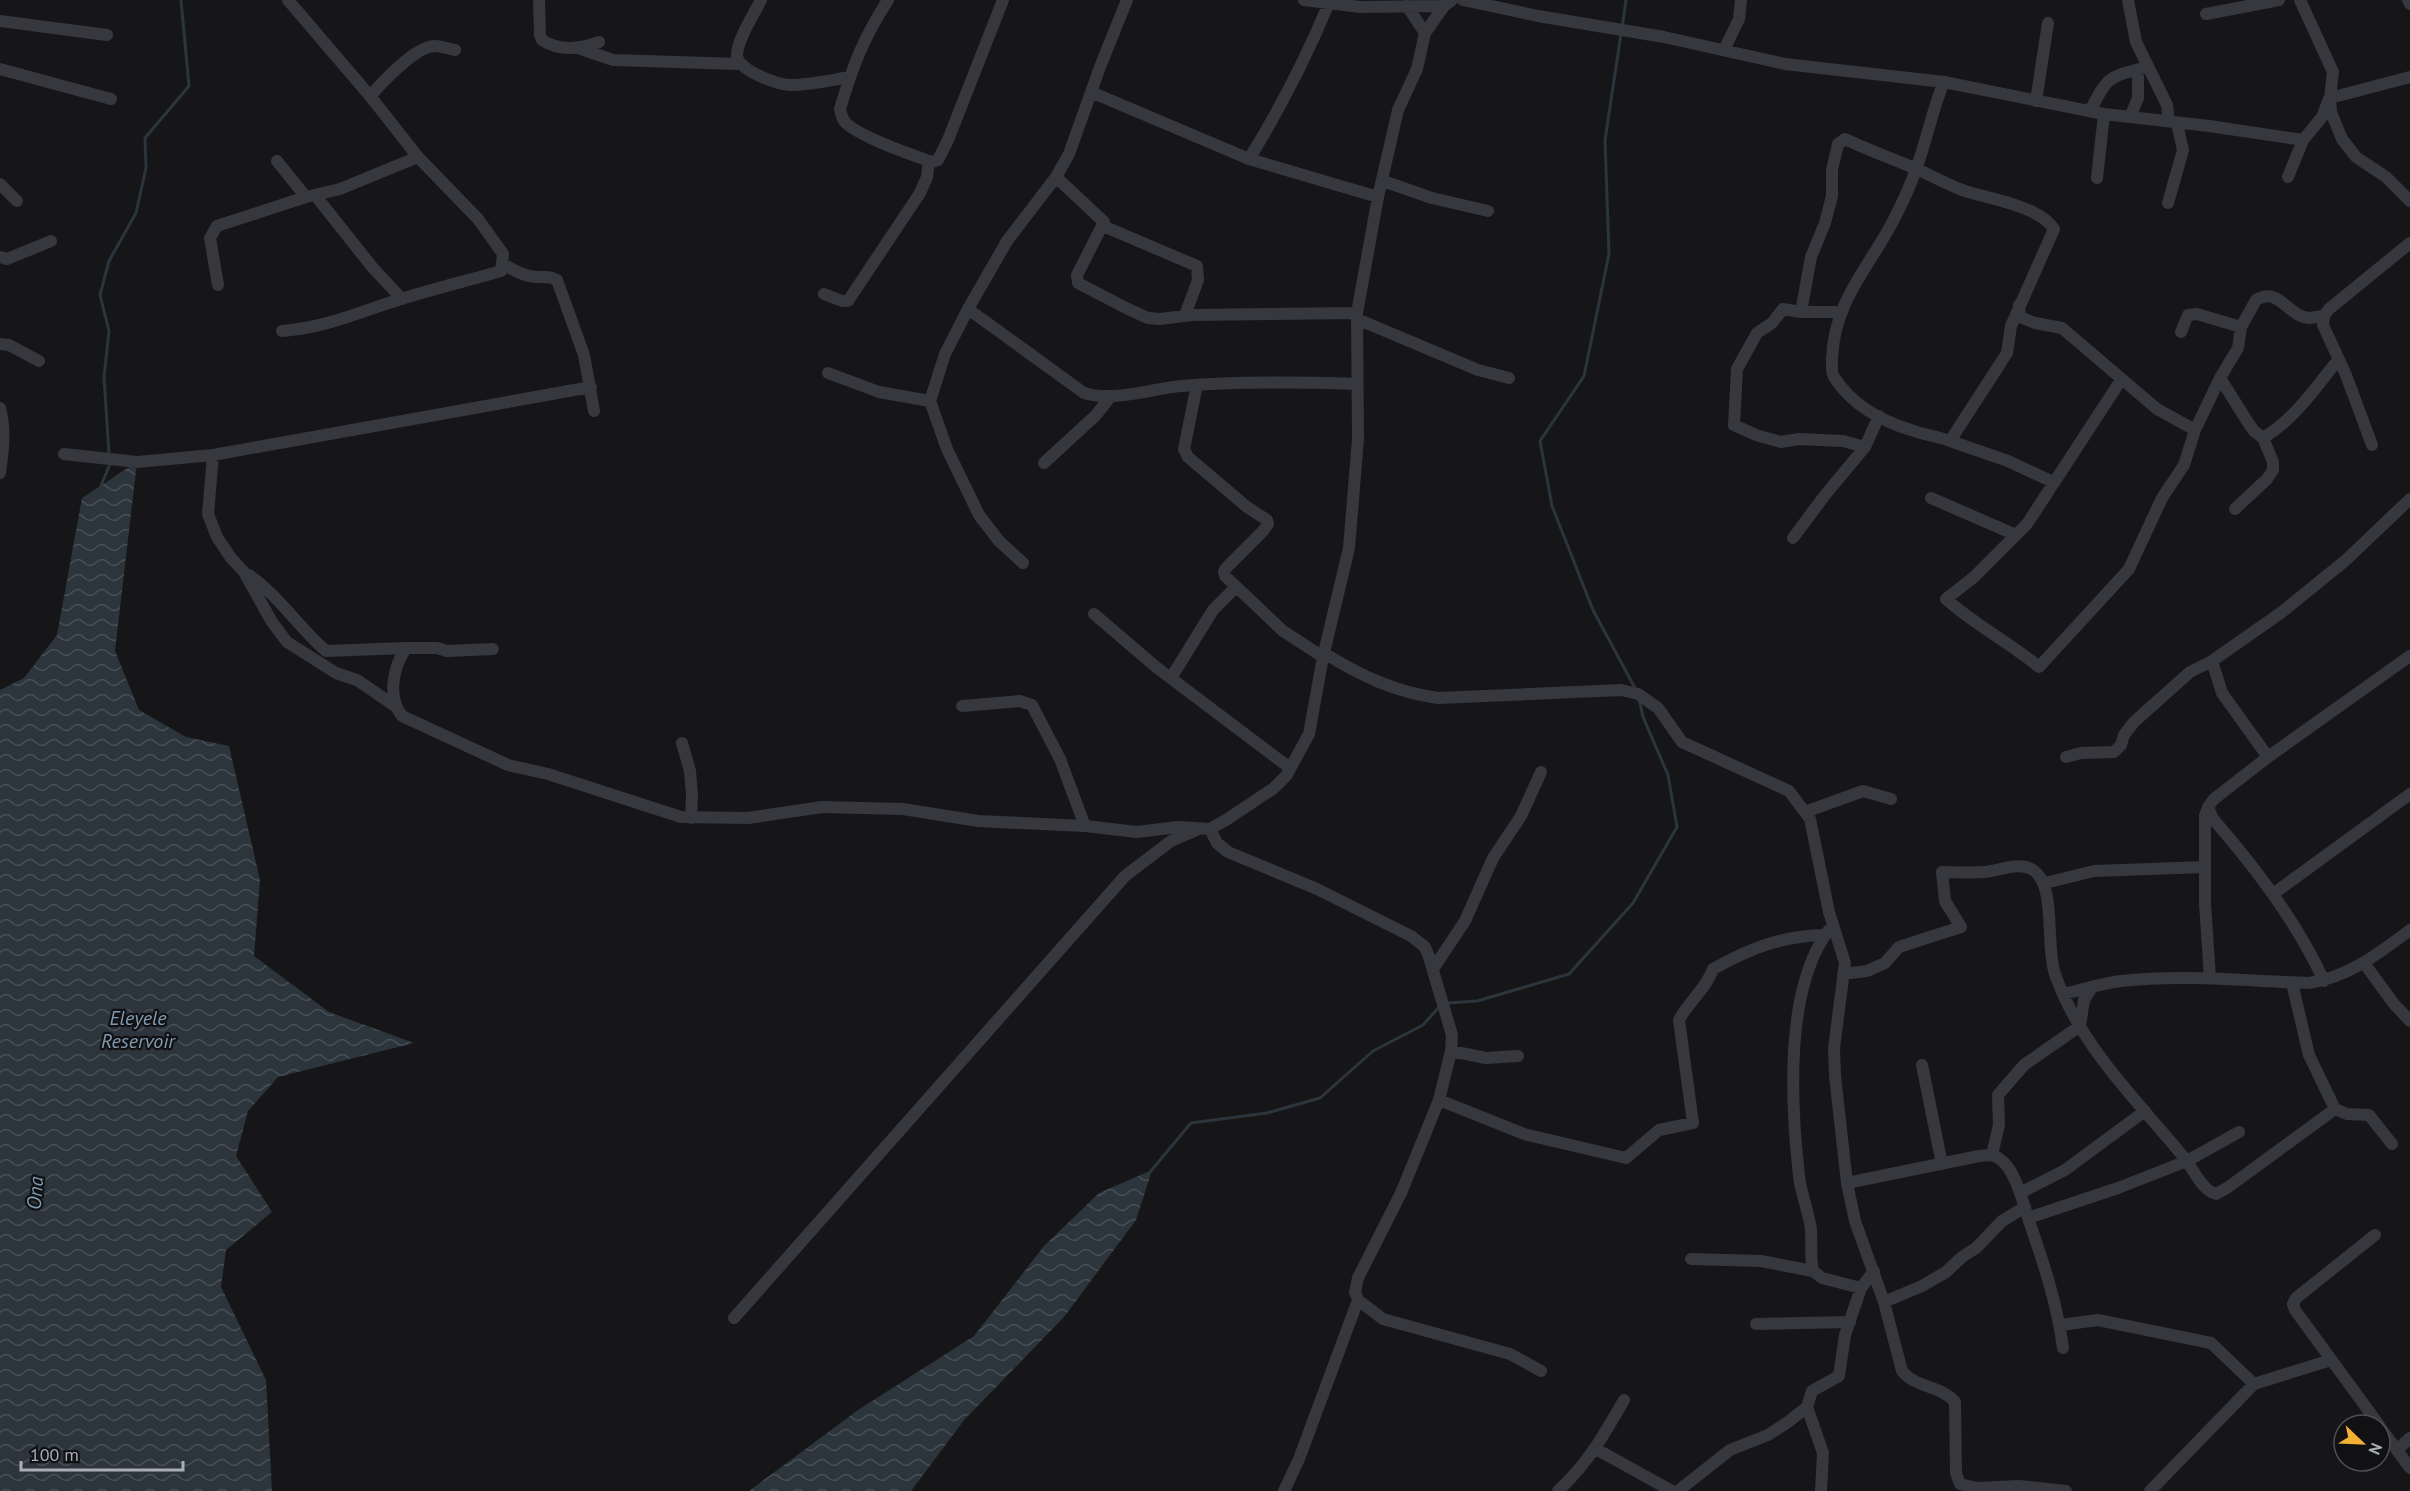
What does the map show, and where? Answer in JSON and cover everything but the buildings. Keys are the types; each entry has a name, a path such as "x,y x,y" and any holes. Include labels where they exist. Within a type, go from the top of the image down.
{"street":[{"path":"282,331 309,329 352,318 402,299 501,271 503,264 503,254 478,219 417,156 370,96 288,0"},
{"path":"539,0 542,40 568,49 581,49 613,60 739,64 749,71 790,84 850,77"},
{"path":"739,64 737,58 740,42 761,0"},
{"path":"888,0 868,31 850,77 840,109 841,117 846,123 895,148 929,161 938,160 948,140 1003,0"},
{"path":"1023,563 999,541 979,515 947,449 930,401 945,354 968,309 1007,241 1056,177 1069,154 1127,0"},
{"path":"1304,0 1407,6 1448,3"},
{"path":"1463,0 1724,50 1785,64 1944,82 2103,114 2303,140"},
{"path":"1724,50 1739,19 1741,0"},
{"path":"2128,0 2143,69 2167,105 2169,121"},
{"path":"2206,14 2279,0"},
{"path":"2300,0 2333,72 2331,112 2348,148 2356,157 2386,177 2410,201"},
{"path":"1249,159 1280,109 1302,67 1329,3"},
{"path":"734,1318 1125,876 1171,841 1226,820 1274,788 1286,776 1309,734 1324,655 1349,548 1358,440 1357,316 1378,197 1398,110 1417,69 1425,33 1448,3"},
{"path":"1407,6 1425,33"},
{"path":"0,21 107,35"},
{"path":"2036,101 2048,23"},
{"path":"581,49 599,42"},
{"path":"370,96 392,73 425,48 435,46 455,50"},
{"path":"0,69 111,99"},
{"path":"2090,111 2104,83 2120,74 2143,69"},
{"path":"2130,117 2138,98 2143,69"},
{"path":"2330,98 2410,78"},
{"path":"1944,82 1935,102 1916,169 1892,223 1854,283 1840,312 1833,346 1832,374 1852,401 1878,416 1911,431 1931,434 2008,461 2053,482"},
{"path":"1091,92 1249,159 1378,197"},
{"path":"2288,177 2303,140 2322,117 2330,98"},
{"path":"2097,178 2103,114"},
{"path":"2168,203 2183,150 2177,124 2169,121"},
{"path":"1801,312 1811,257 1825,223 1832,196 1832,170 1838,144 1845,139 1965,191 1992,197 2034,213 2050,223 2054,229 2011,326 2007,353 1950,441"},
{"path":"218,285 210,238 217,226 310,196 340,189 417,156"},
{"path":"277,161 402,299"},
{"path":"824,294 842,302 848,301 920,193 927,177 929,161"},
{"path":"1056,177 1102,219 1103,226 1077,275 1078,283 1148,318 1160,319 1185,315 1357,316 1454,360 1509,378"},
{"path":"1383,181 1432,198 1488,211"},
{"path":"0,184 17,201"},
{"path":"1103,226 1197,266 1198,280 1185,315"},
{"path":"0,257 7,259 51,241"},
{"path":"2372,445 2323,325 2324,316 2329,309 2410,243"},
{"path":"503,264 520,273 535,277 548,276 557,280 584,355 594,411"},
{"path":"2121,380 2027,524 1974,577 1946,598 1982,628 2016,648 2039,667 2129,569 2162,498 2184,465 2195,430 2220,378 2238,348 2241,327 2256,300 2262,296 2277,298 2302,316 2309,318 2324,316"},
{"path":"2019,305 2020,317 2035,323 2062,328 2157,409 2195,430"},
{"path":"968,309 1084,393 1092,395 1111,396 1256,382 1357,384"},
{"path":"1840,312 1801,312 1784,309 1772,323 1757,333 1737,369 1734,425 1756,435 1781,442 1799,439 1843,441 1865,447"},
{"path":"2181,332 2188,315 2197,314 2241,327"},
{"path":"0,344 9,345 39,361"},
{"path":"2263,438 2296,412 2338,360"},
{"path":"828,373 879,392 930,401"},
{"path":"2220,378 2254,431 2263,438 2273,462 2273,470 2235,509"},
{"path":"1197,386 1184,450 1188,457 1247,507 1267,520 1268,524 1224,571 1225,576 1283,632 1350,669 1381,684 1411,694 1429,697 1599,690 1621,690 1638,694 1658,708 1682,742 1790,791 1810,819 1829,930 1845,963 1834,1048 1847,1183 1856,1221 1884,1302 1902,1371 1909,1380 1942,1391 1955,1402 1956,1473 1960,1488 2019,1486 2066,1491"},
{"path":"64,454 137,462 213,455 591,387"},
{"path":"1044,463 1096,415 1111,396"},
{"path":"0,408 4,423 0,473"},
{"path":"1793,538 1865,447 1878,416"},
{"path":"213,455 208,514 224,548 244,572 272,622 287,642 336,672 357,680 394,706 402,716 508,765 548,774 670,815 691,818 748,818 822,807 903,808 978,821 1085,826 1137,832 1179,827 1205,828 1228,852 1317,889 1411,936 1425,946 1445,1005 1452,1035 1451,1051 1439,1100 1401,1193 1358,1278 1355,1292 1358,1300 1383,1319 1510,1354 1541,1371"},
{"path":"1931,498 2016,535"},
{"path":"2066,757 2081,753 2115,752 2134,722 2190,672 2212,661 2282,612 2346,560 2410,499"},
{"path":"244,572 257,580 326,651 406,648 436,648 447,651 493,648"},
{"path":"1171,678 1213,610 1236,587"},
{"path":"1094,614 1171,678 1290,768"},
{"path":"394,706 393,679 406,648"},
{"path":"2210,978 2205,903 2205,816 2208,807 2214,799 2268,757 2410,656"},
{"path":"2212,661 2222,693 2268,757"},
{"path":"962,706 1020,701 1032,705 1060,759 1085,826"},
{"path":"682,743 690,771 691,818"},
{"path":"1432,969 1465,921 1493,858 1521,816 1541,772"},
{"path":"1805,812 1863,791 1891,799"},
{"path":"2273,894 2410,794"},
{"path":"2208,807 2213,819 2273,894 2313,956 2324,981"},
{"path":"1843,974 1867,970 1885,963 1899,947 1961,927 1945,901 1942,872 1983,872 2024,867 2034,871 2045,883 2050,960 2063,994 2080,1026 2115,1077 2187,1161 2209,1192 2216,1194 2255,1169 2335,1109"},
{"path":"2045,883 2094,871 2205,867"},
{"path":"1439,1100 1524,1134 1626,1158 1659,1130 1693,1123 1679,1020 1685,1008 1708,983 1713,969 1757,947 1829,930"},
{"path":"1813,1271 1811,1229 1799,1178 1795,1125 1794,1055 1796,1024 1809,966 1814,953 1829,930"},
{"path":"2063,994 2119,981 2210,978 2292,982 2324,981 2382,953 2410,930"},
{"path":"2364,963 2394,1004 2410,1021"},
{"path":"2292,982 2309,1055 2335,1109 2347,1114 2369,1115 2392,1144"},
{"path":"1992,1155 1999,1125 1998,1095 2024,1065 2080,1026 2084,1000 2092,987"},
{"path":"1451,1051 1486,1058 1518,1056"},
{"path":"1922,1065 1942,1164"},
{"path":"2020,1193 2065,1170 2145,1111"},
{"path":"1884,1302 1922,1286 1946,1272 1976,1248 2002,1221 2026,1212 2118,1188 2187,1161 2239,1132"},
{"path":"1847,1183 1979,1156 1992,1155 2001,1159 2020,1193 2045,1265 2060,1325 2063,1348"},
{"path":"2370,1413 2295,1310 2293,1304 2296,1298 2375,1235"},
{"path":"1691,1258 1761,1261 1813,1271 1822,1278 1861,1288"},
{"path":"1821,1491 1823,1453 1807,1407 1812,1391 1839,1376 1845,1335 1861,1288 1874,1272"},
{"path":"1284,1491 1299,1459 1358,1300"},
{"path":"2060,1325 2098,1320 2211,1343 2254,1384"},
{"path":"1756,1324 1850,1322"},
{"path":"2150,1491 2254,1384 2331,1360"},
{"path":"1558,1491 1577,1473 1596,1449 1624,1400"},
{"path":"1686,1489 1730,1450 1768,1435 1807,1407"},
{"path":"2397,1450 2410,1438"},
{"path":"2392,1443 2410,1468"},
{"path":"1596,1449 1672,1491"}],"water":[{"name":"Eleyele Reservoir","path":"137,462 115,651 139,710 186,737 229,746 260,880 254,956 329,1012 414,1043 278,1077 248,1111 236,1156 272,1212 226,1250 221,1287 266,1380 272,1491 0,1491 0,690 24,678 57,635 82,498"},
{"path":"1152,1170 1136,1220 1064,1317 965,1419 911,1491 749,1491 858,1410 974,1336 1044,1246 1099,1193"}],"waterway":[{"path":"109,454 104,377 109,331 100,295 109,261 136,213 146,168 145,138 189,86 181,0"},
{"path":"1622,28 1626,0"},
{"path":"1621,34 1605,140 1609,254 1584,376 1540,441 1552,506 1593,610 1636,690"},
{"path":"100,488 110,464"},
{"path":"1447,1003 1477,1001 1569,974 1633,903 1677,827 1668,775 1643,717 1639,699"},
{"path":"1150,1172 1191,1123 1267,1113 1320,1098 1373,1051 1423,1025 1439,1007"}],"water label":[{"name":"Ona","path":"35,1193"}]}
